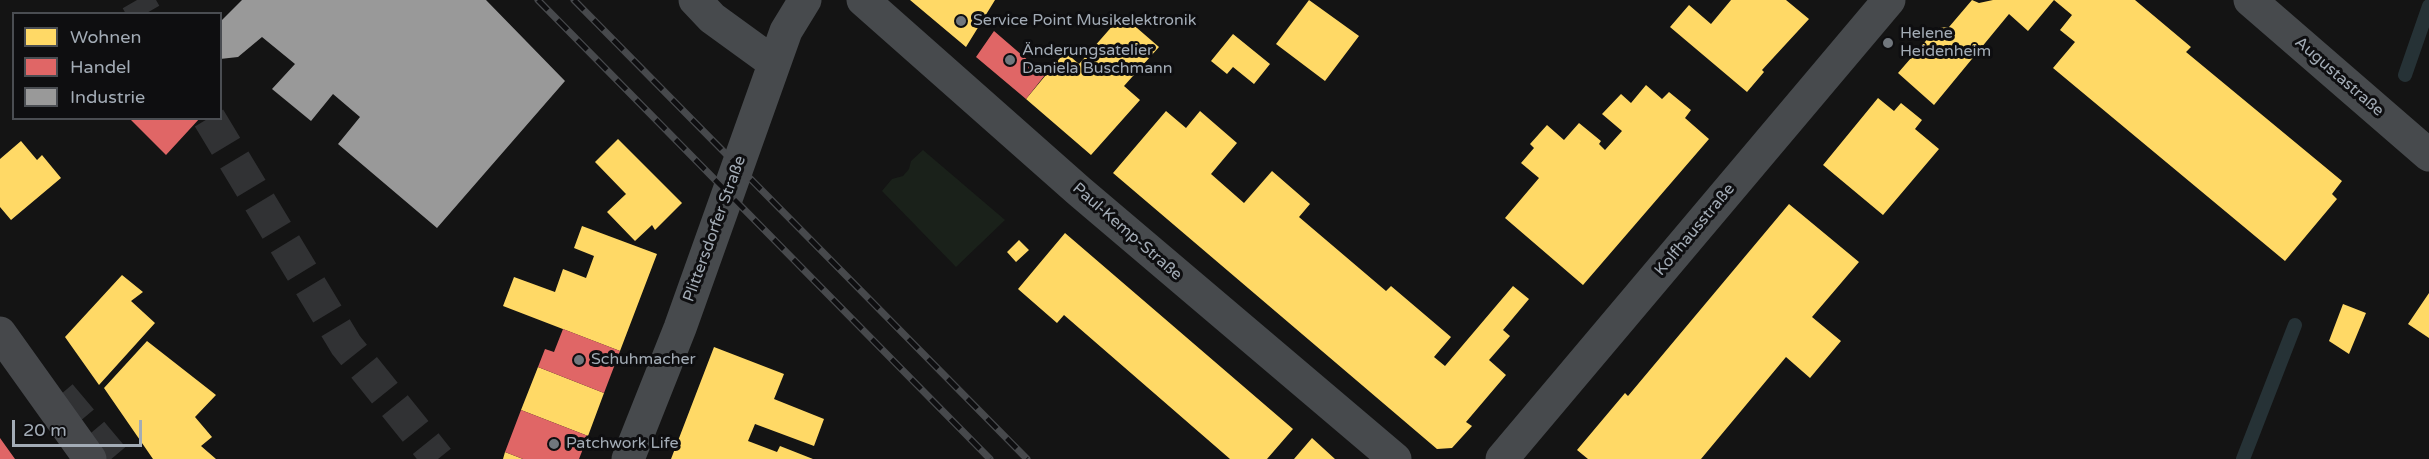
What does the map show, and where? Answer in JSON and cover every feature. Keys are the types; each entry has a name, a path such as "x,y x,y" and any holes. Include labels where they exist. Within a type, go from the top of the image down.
{"main road":[{"path":"0,333 90,459"}],"street":[{"path":"695,0 712,18 774,63"},
{"name":"Plittersdorfer Straße","path":"628,459 680,328 786,31 805,0"},
{"name":"Paul-Kemp-Straße","path":"863,0 1079,191 1395,459"},
{"name":"Kolfhausstraße","path":"1502,459 1889,0"},
{"name":"Augustastraße","path":"2250,0 2429,155"}],"shaded area":[{"path":"923,150 1005,220 956,267 882,191 892,179 903,176 909,169 911,161"}],"building: Wohnen":[{"path":"910,0 995,0 966,47"},
{"path":"1309,0 1359,36 1325,81 1276,44"},
{"path":"1731,0 1786,0 1809,19 1762,70 1764,72 1747,92 1670,27 1689,5 1711,24"},
{"path":"1972,0 1979,3 1993,0 2054,0 2028,31 2009,14 1934,105 1898,73 1937,28 1949,27"},
{"path":"2054,0 2135,0 2191,47 2186,52 2342,181 2332,194 2337,199 2285,261 2053,68 2075,42 2060,30 2072,15"},
{"path":"1122,15 1159,47 1124,86 1140,100 1091,155 1026,99 1065,52 1079,64"},
{"path":"1233,34 1270,64 1254,84 1233,67 1227,74 1211,61"},
{"path":"1646,85 1662,99 1669,92 1691,110 1685,118 1709,139 1583,285 1505,218 1539,178 1521,163 1534,148 1530,144 1547,125 1564,140 1579,123 1601,141 1599,144 1605,150 1622,131 1602,114 1621,94 1631,103"},
{"path":"1878,98 1894,111 1901,103 1922,120 1915,129 1939,149 1883,215 1823,165"},
{"path":"1166,111 1186,128 1200,111 1237,143 1211,174 1244,203 1272,171 1310,204 1299,217 1386,291 1391,286 1451,337 1434,357 1445,366 1513,286 1529,299 1503,330 1510,336 1489,360 1506,375 1466,422 1472,426 1452,448 1437,449 1113,173"},
{"path":"618,139 682,203 655,230 652,225 635,241 607,212 626,194 595,162"},
{"path":"21,141 37,160 42,155 61,178 11,220 0,207 0,159"},
{"path":"1789,204 1859,262 1812,317 1841,341 1810,378 1786,357 1701,459 1588,459 1577,450 1625,393 1628,396"},
{"path":"582,226 657,254 620,351 503,306 514,277 555,292 563,269 586,278 594,256 574,248"},
{"path":"1065,233 1293,429 1267,459 1230,459 1064,315 1057,323 1018,289"},
{"path":"1019,240 1029,250 1016,262 1007,252"},
{"path":"122,275 143,292 131,301 155,323 99,385 65,337"},
{"path":"2429,293 2429,338 2408,324"},
{"path":"2343,304 2366,313 2349,354 2329,341"},
{"path":"147,341 216,395 195,417 212,437 201,446 216,459 153,459 104,388"},
{"path":"714,347 784,374 774,399 824,419 814,446 755,424 748,441 777,452 780,446 813,459 671,459"},
{"path":"538,367 604,393 588,436 521,410"},
{"path":"1312,438 1335,459 1294,459"},
{"path":"505,452 523,459 503,459"}],"building: Handel":[{"path":"994,31 1045,75 1026,99 976,57"},
{"path":"131,120 198,120 166,155"},
{"name":"Schuhmacher","path":"563,329 620,351 604,393 538,367 545,349 554,352"},
{"path":"521,410 588,436 579,459 523,459 505,452"},
{"path":"0,438 15,459 0,459"}],"building: Industrie":[{"path":"242,0 486,0 565,81 437,228 338,144 360,117 333,94 311,121 272,89 295,64 262,37 238,57 222,59 222,20"}],"waterway":[{"path":"2405,75 2429,6"},
{"path":"2243,459 2295,325"}],"tunnel":[{"path":"137,0 144,12"},
{"path":"210,120 346,345 438,459"},
{"path":"60,395 114,459"}],"railway":[{"path":"538,0 990,459"},
{"path":"574,0 1027,459"}],"place":[{"name":"Service Point Musikelektronik","path":"961,21"},
{"name":"Helene Heidenheim","path":"1888,43"},
{"name":"Änderungsatelier Daniela Buschmann","path":"1010,60"},
{"name":"Schuhmacher","path":"579,360"},
{"name":"Patchwork Life","path":"554,444"}]}
